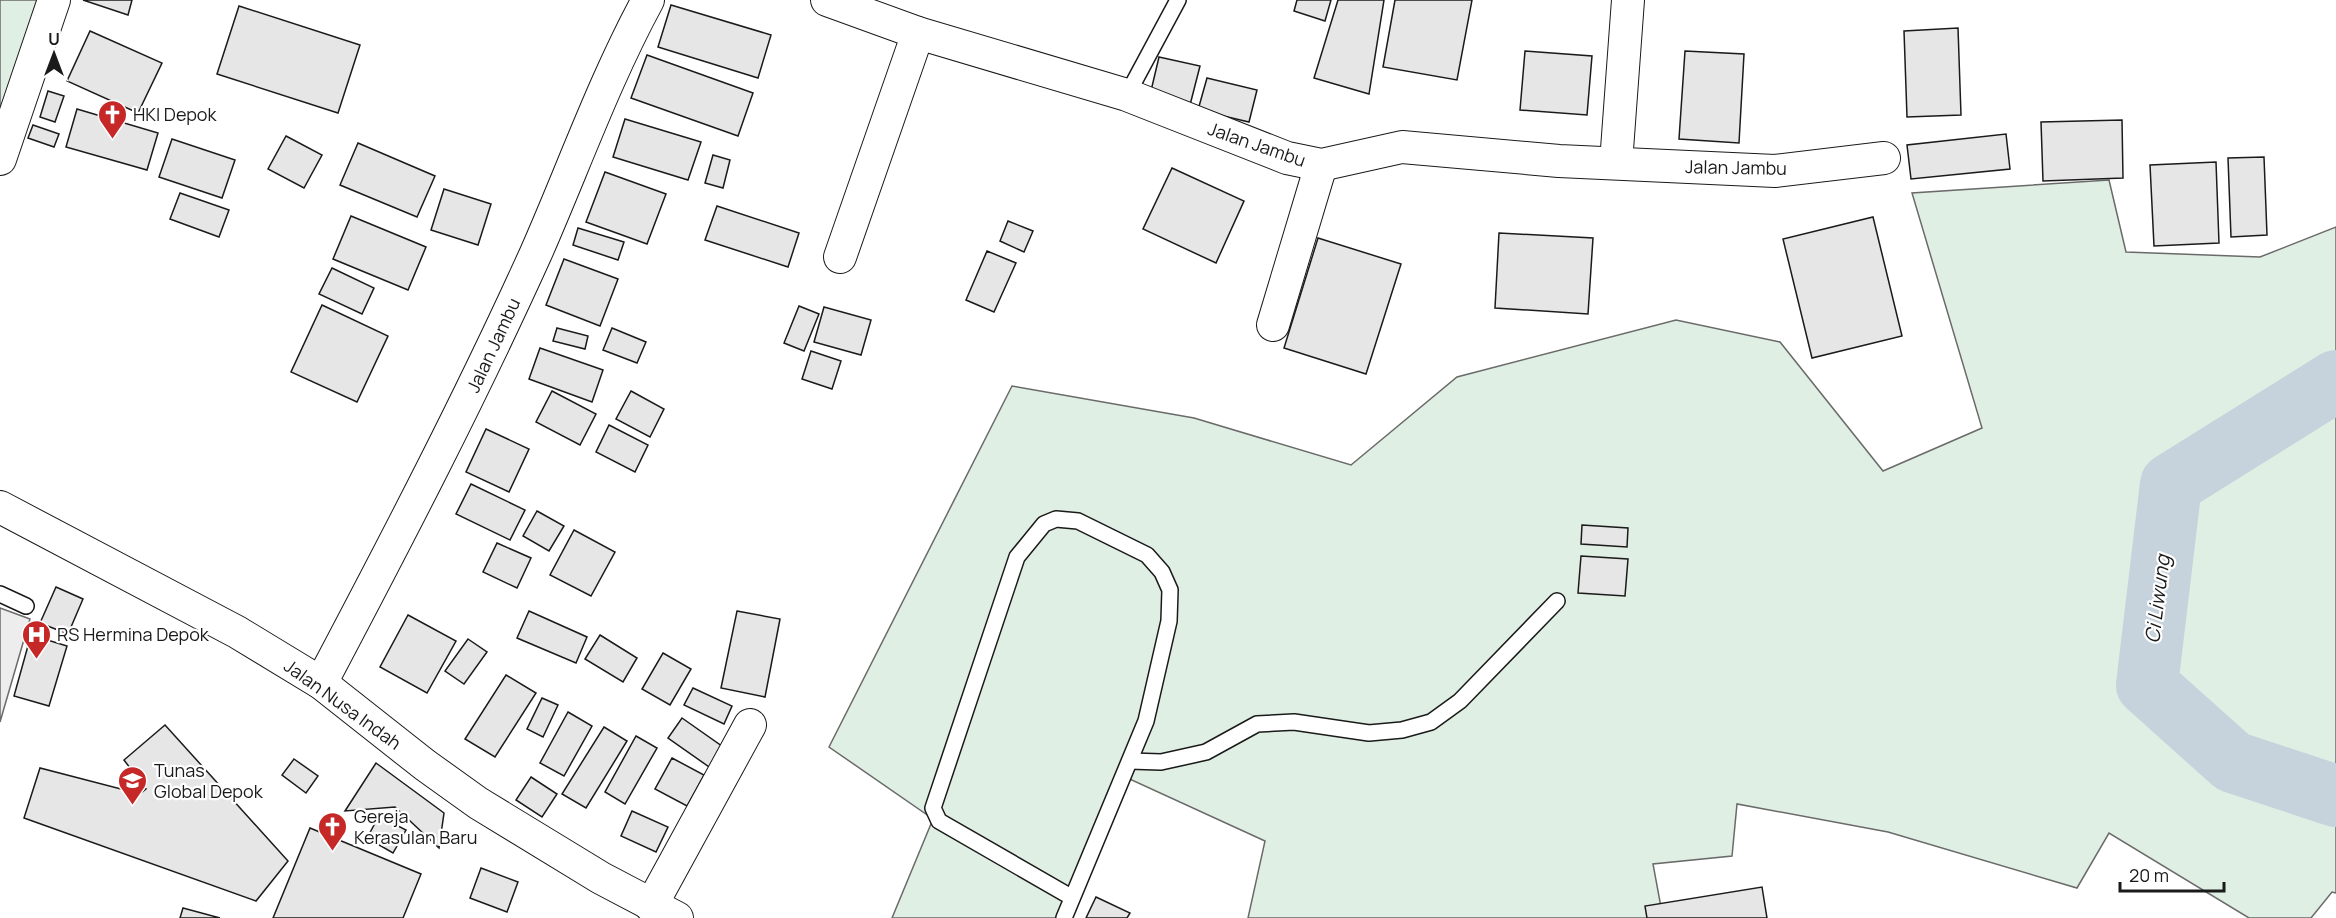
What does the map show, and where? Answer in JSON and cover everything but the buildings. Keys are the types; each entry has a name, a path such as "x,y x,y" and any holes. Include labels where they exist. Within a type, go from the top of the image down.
{"street":[{"path":"0,159 54,0"},
{"name":"Jalan Jambu","path":"321,683 440,458 536,252 621,53 648,0"},
{"name":"Jalan Jambu","path":"827,0 918,33 1127,95 1287,158 1320,165 1402,147 1616,164 1775,171 1884,158"},
{"path":"1616,164 1628,0"},
{"path":"840,257 918,33"},
{"path":"1273,325 1320,165"},
{"name":"Jalan Nusa Indah","path":"0,507 237,632 321,683 478,803 664,912"},
{"path":"664,912 750,725"}],"lane":[{"path":"1127,95 1178,0"},
{"path":"1064,918 1146,721 1163,654 1169,621 1170,590 1162,572 1148,555 1078,521 1056,519 1044,524 1017,557 933,808 939,821 1071,897"},
{"path":"0,594 26,606"},
{"path":"1130,761 1161,762 1206,752 1257,724 1294,723 1369,733 1402,730 1431,723 1460,701 1557,601"}],"green space":[{"path":"0,0 49,0 0,166"},
{"path":"2109,180 2126,252 2260,257 2336,227 2336,893 2332,892 2311,918 2249,918 2109,833 2077,888 1888,832 1737,804 1732,856 1653,864 1663,918 1248,918 1265,841 1121,775 1069,918 892,918 933,819 829,747 1012,386 1194,418 1351,465 1457,377 1676,320 1780,342 1883,471 1982,428 1912,193"}],"shaded area":[{"path":"0,608 30,619 0,722"}],"waterway":[{"name":"Ci Liwung","path":"2336,381 2171,484 2147,685 2233,762 2336,796"}],"place":[{"name":"HKI Depok","path":"112,140"},
{"name":"RS Hermina Depok","path":"36,660"},
{"name":"Tunas Global Depok","path":"133,806"},
{"name":"Gereja Kerasulan Baru","path":"333,852"}]}
